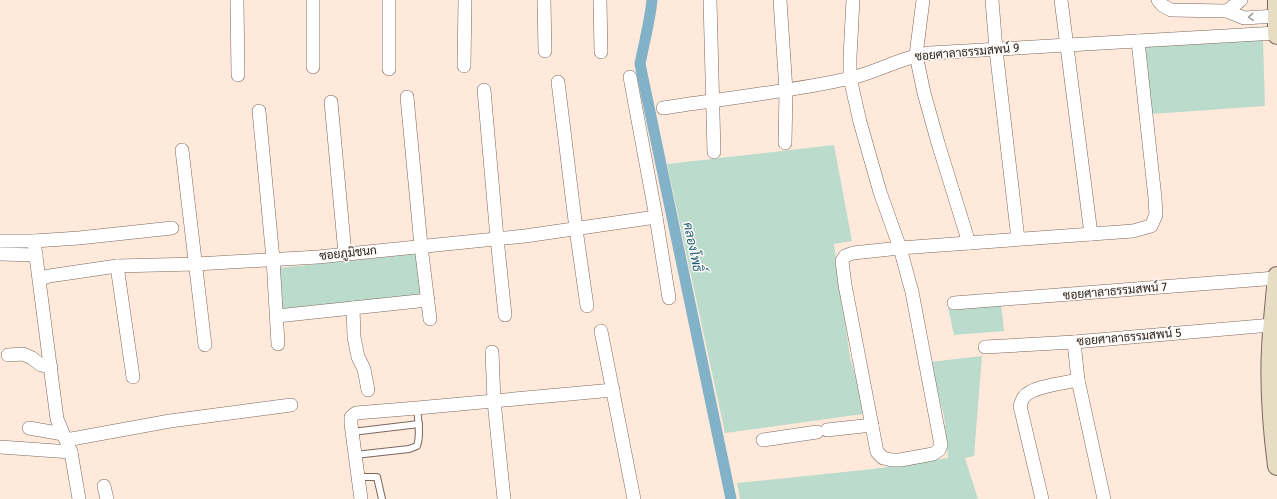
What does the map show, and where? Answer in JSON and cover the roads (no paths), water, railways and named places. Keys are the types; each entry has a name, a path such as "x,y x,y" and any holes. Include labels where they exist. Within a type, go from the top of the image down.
{"street":[{"path":"237,0 238,75"},
{"path":"313,0 313,67"},
{"path":"389,0 389,69"},
{"path":"464,66 465,0"},
{"path":"544,0 545,51"},
{"path":"600,0 602,52"},
{"path":"710,0 714,152"},
{"path":"780,0 786,91 785,143"},
{"path":"853,0 850,78 860,122 880,192 900,248 912,292 941,445 939,450 933,454 900,460 883,458 877,452 845,285 842,261 845,256 853,253 900,248 1133,231 1151,226 1156,215 1138,41"},
{"path":"923,0 916,55 924,93 938,143 969,243"},
{"path":"992,0 996,50 1018,239"},
{"path":"1061,0 1091,234"},
{"path":"1158,0 1162,5 1171,10 1227,11 1244,18 1277,16"},
{"path":"1227,11 1241,0"},
{"path":"1277,0 1277,34"},
{"name":"ซอยศาลาธรรมสพน์ 9","path":"663,108 712,100 786,91 850,78 916,55 930,53 1277,34"},
{"path":"630,77 656,217 669,298"},
{"path":"558,82 587,306"},
{"path":"484,90 505,315"},
{"path":"407,97 421,246 430,319"},
{"path":"331,102 345,254"},
{"path":"259,111 277,316 278,344"},
{"path":"182,150 205,345"},
{"name":"ซอยภูมิชนก","path":"40,279 49,276 117,266 272,260 345,254 576,229 656,217"},
{"path":"0,241 34,241 79,238 172,228"},
{"path":"34,241 57,419 67,442 79,499"},
{"path":"0,254 36,255"},
{"path":"117,266 133,377"},
{"path":"1277,277 1274,321 1274,376 1271,404 1277,461"},
{"name":"ซอยศาลาธรรมสพน์ 7","path":"954,303 1277,277"},
{"path":"277,316 428,300"},
{"path":"353,308 354,337 358,357 364,370 368,390"},
{"name":"ซอยศาลาธรรมสพน์ 5","path":"985,347 1074,342 1274,321"},
{"path":"601,331 634,499"},
{"path":"1074,342 1078,380 1104,499"},
{"path":"492,352 494,401 504,499"},
{"path":"8,355 23,354 41,364 51,367"},
{"path":"1042,499 1020,406 1024,397 1032,391 1078,380"},
{"path":"361,499 351,417 356,413 613,390"},
{"path":"0,447 67,442 170,421 291,405"},
{"path":"763,440 872,425"},
{"path":"29,428 67,442"},
{"path":"104,486 107,499"}],"lane":[{"path":"355,455 409,449 417,446 419,424 417,408"},
{"path":"352,432 419,424"},
{"path":"358,477 377,477 382,499"}],"waterway":[{"name":"คลองโพธิ์","path":"652,0 640,64 731,499"}]}
